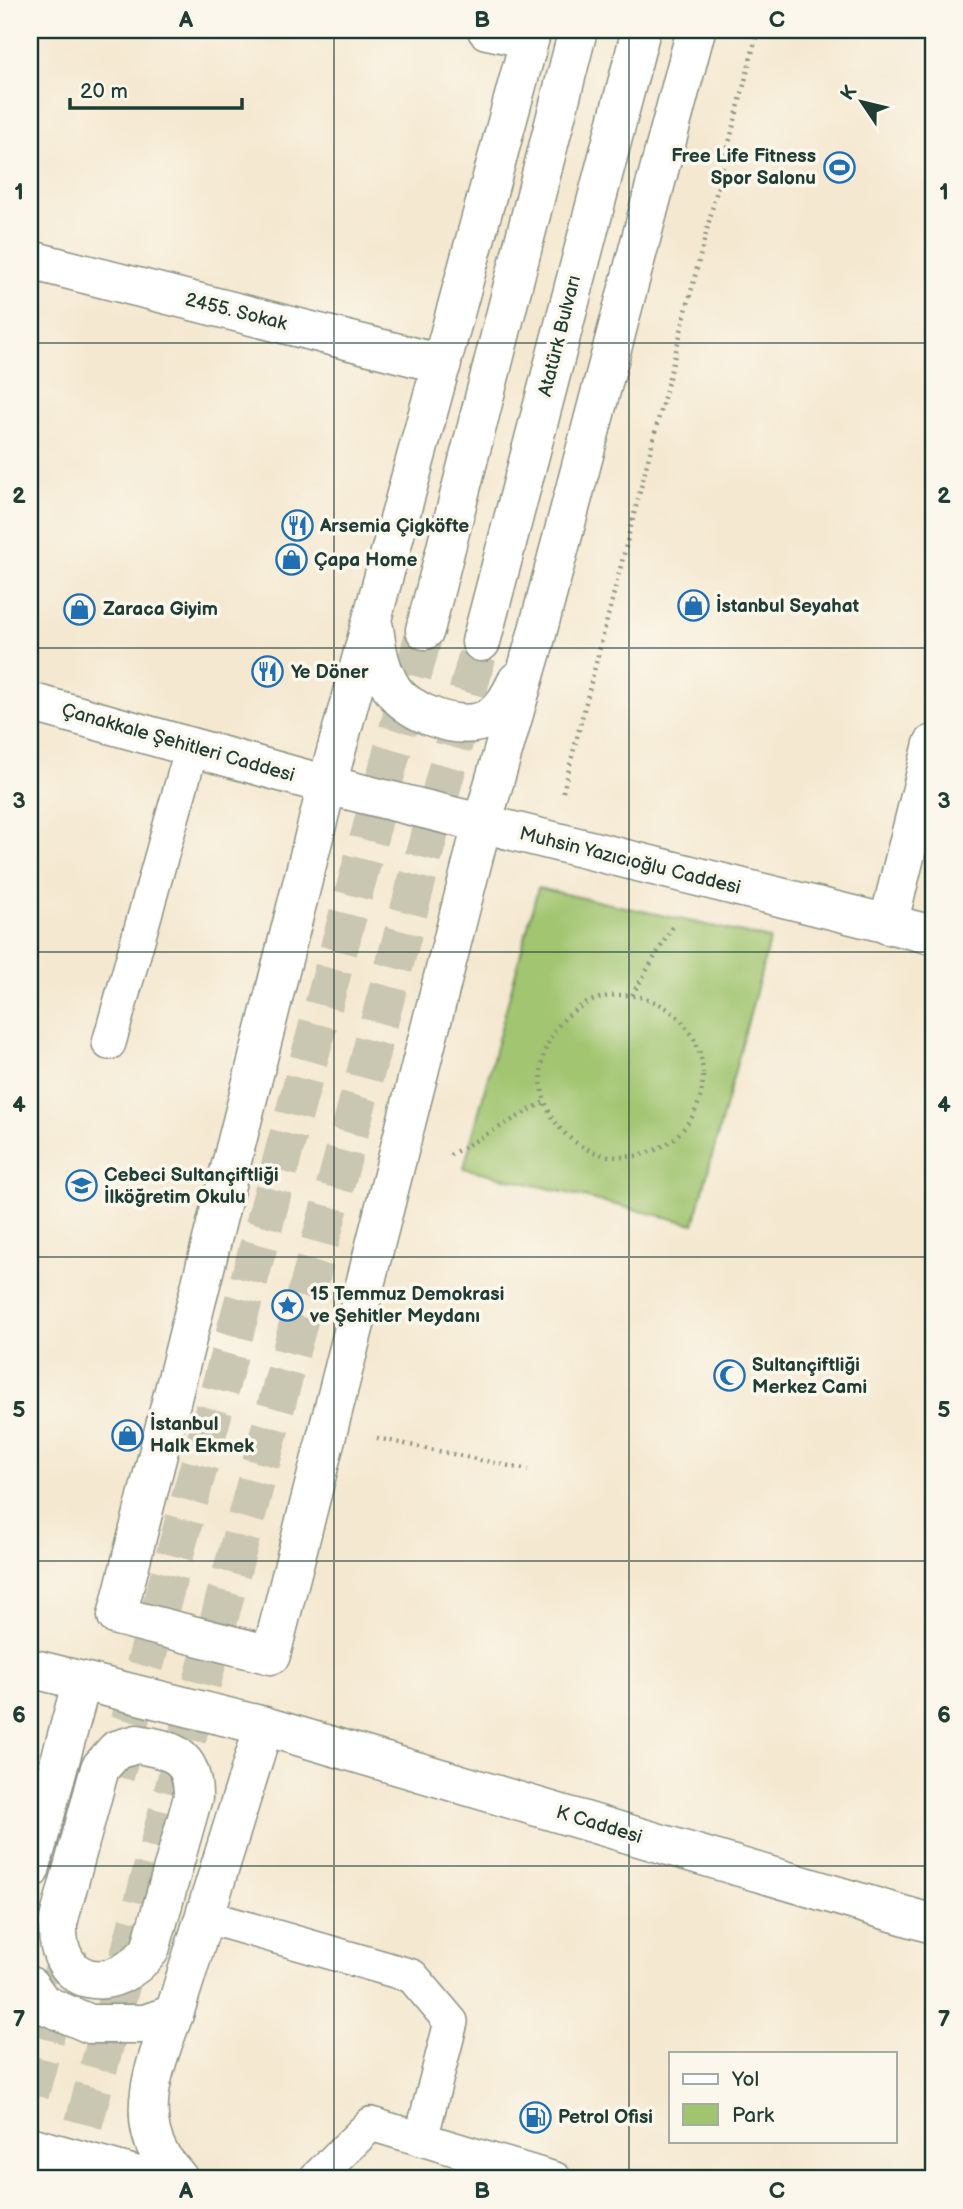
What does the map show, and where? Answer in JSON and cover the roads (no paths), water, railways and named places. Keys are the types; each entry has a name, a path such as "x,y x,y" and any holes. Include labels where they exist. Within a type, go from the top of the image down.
{"street":[{"path":"487,30 531,34 327,785 117,1616 271,1655 482,824 535,640 696,30"},
{"path":"425,630 578,30"},
{"name":"Atatürk Bulvarı","path":"481,642 641,30"},
{"name":"2455. Sokak","path":"30,260 442,364"},
{"path":"373,620 377,658 394,692 418,710 465,723 486,720 507,701 535,640"},
{"name":"Çanakkale Şehitleri Caddesi","path":"30,702 327,785"},
{"path":"888,925 933,744"},
{"name":"Muhsin Yazıcıoğlu Caddesi","path":"327,785 933,935"},
{"name":"K Caddesi","path":"30,1668 264,1726 933,1924"},
{"path":"30,1870 82,1681"},
{"path":"179,2179 159,2153 150,2130 149,2100 153,2070 174,2014 264,1726"},
{"path":"137,1744 158,1747 173,1752 187,1763 193,1777 193,1797 150,1950 137,1966 117,1976 95,1979 75,1974 64,1963 57,1944 58,1923 73,1868 100,1768 116,1750 137,1744"},
{"path":"30,1986 43,2004 90,2024 145,2024 174,2014"},
{"path":"30,2146 149,2179"}],"lane":[{"path":"110,1043 192,747"},
{"path":"204,1916 412,1976 451,2022 421,2139"},
{"path":"315,2179 371,2124 555,2179"}],"tunnel":[{"path":"115,1776 425,630"},
{"path":"69,2179 481,642"},
{"path":"30,2094 73,1933"}],"place":[{"name":"Free Life Fitness Spor Salonu","path":"839,167"},
{"name":"Arsemia Çigköfte","path":"297,526"},
{"name":"Çapa Home","path":"291,560"},
{"name":"İstanbul Seyahat","path":"693,606"},
{"name":"Zaraca Giyim","path":"80,609"},
{"name":"Ye Döner","path":"268,672"},
{"name":"Cebeci Sultançiftliği İlköğretim Okulu","path":"81,1186"},
{"name":"15 Temmuz Demokrasi ve Şehitler Meydanı","path":"287,1305"},
{"name":"Sultançiftliği Merkez Cami","path":"729,1376"},
{"name":"İstanbul Halk Ekmek","path":"127,1435"},
{"name":"Petrol Ofisi","path":"535,2117"}]}
